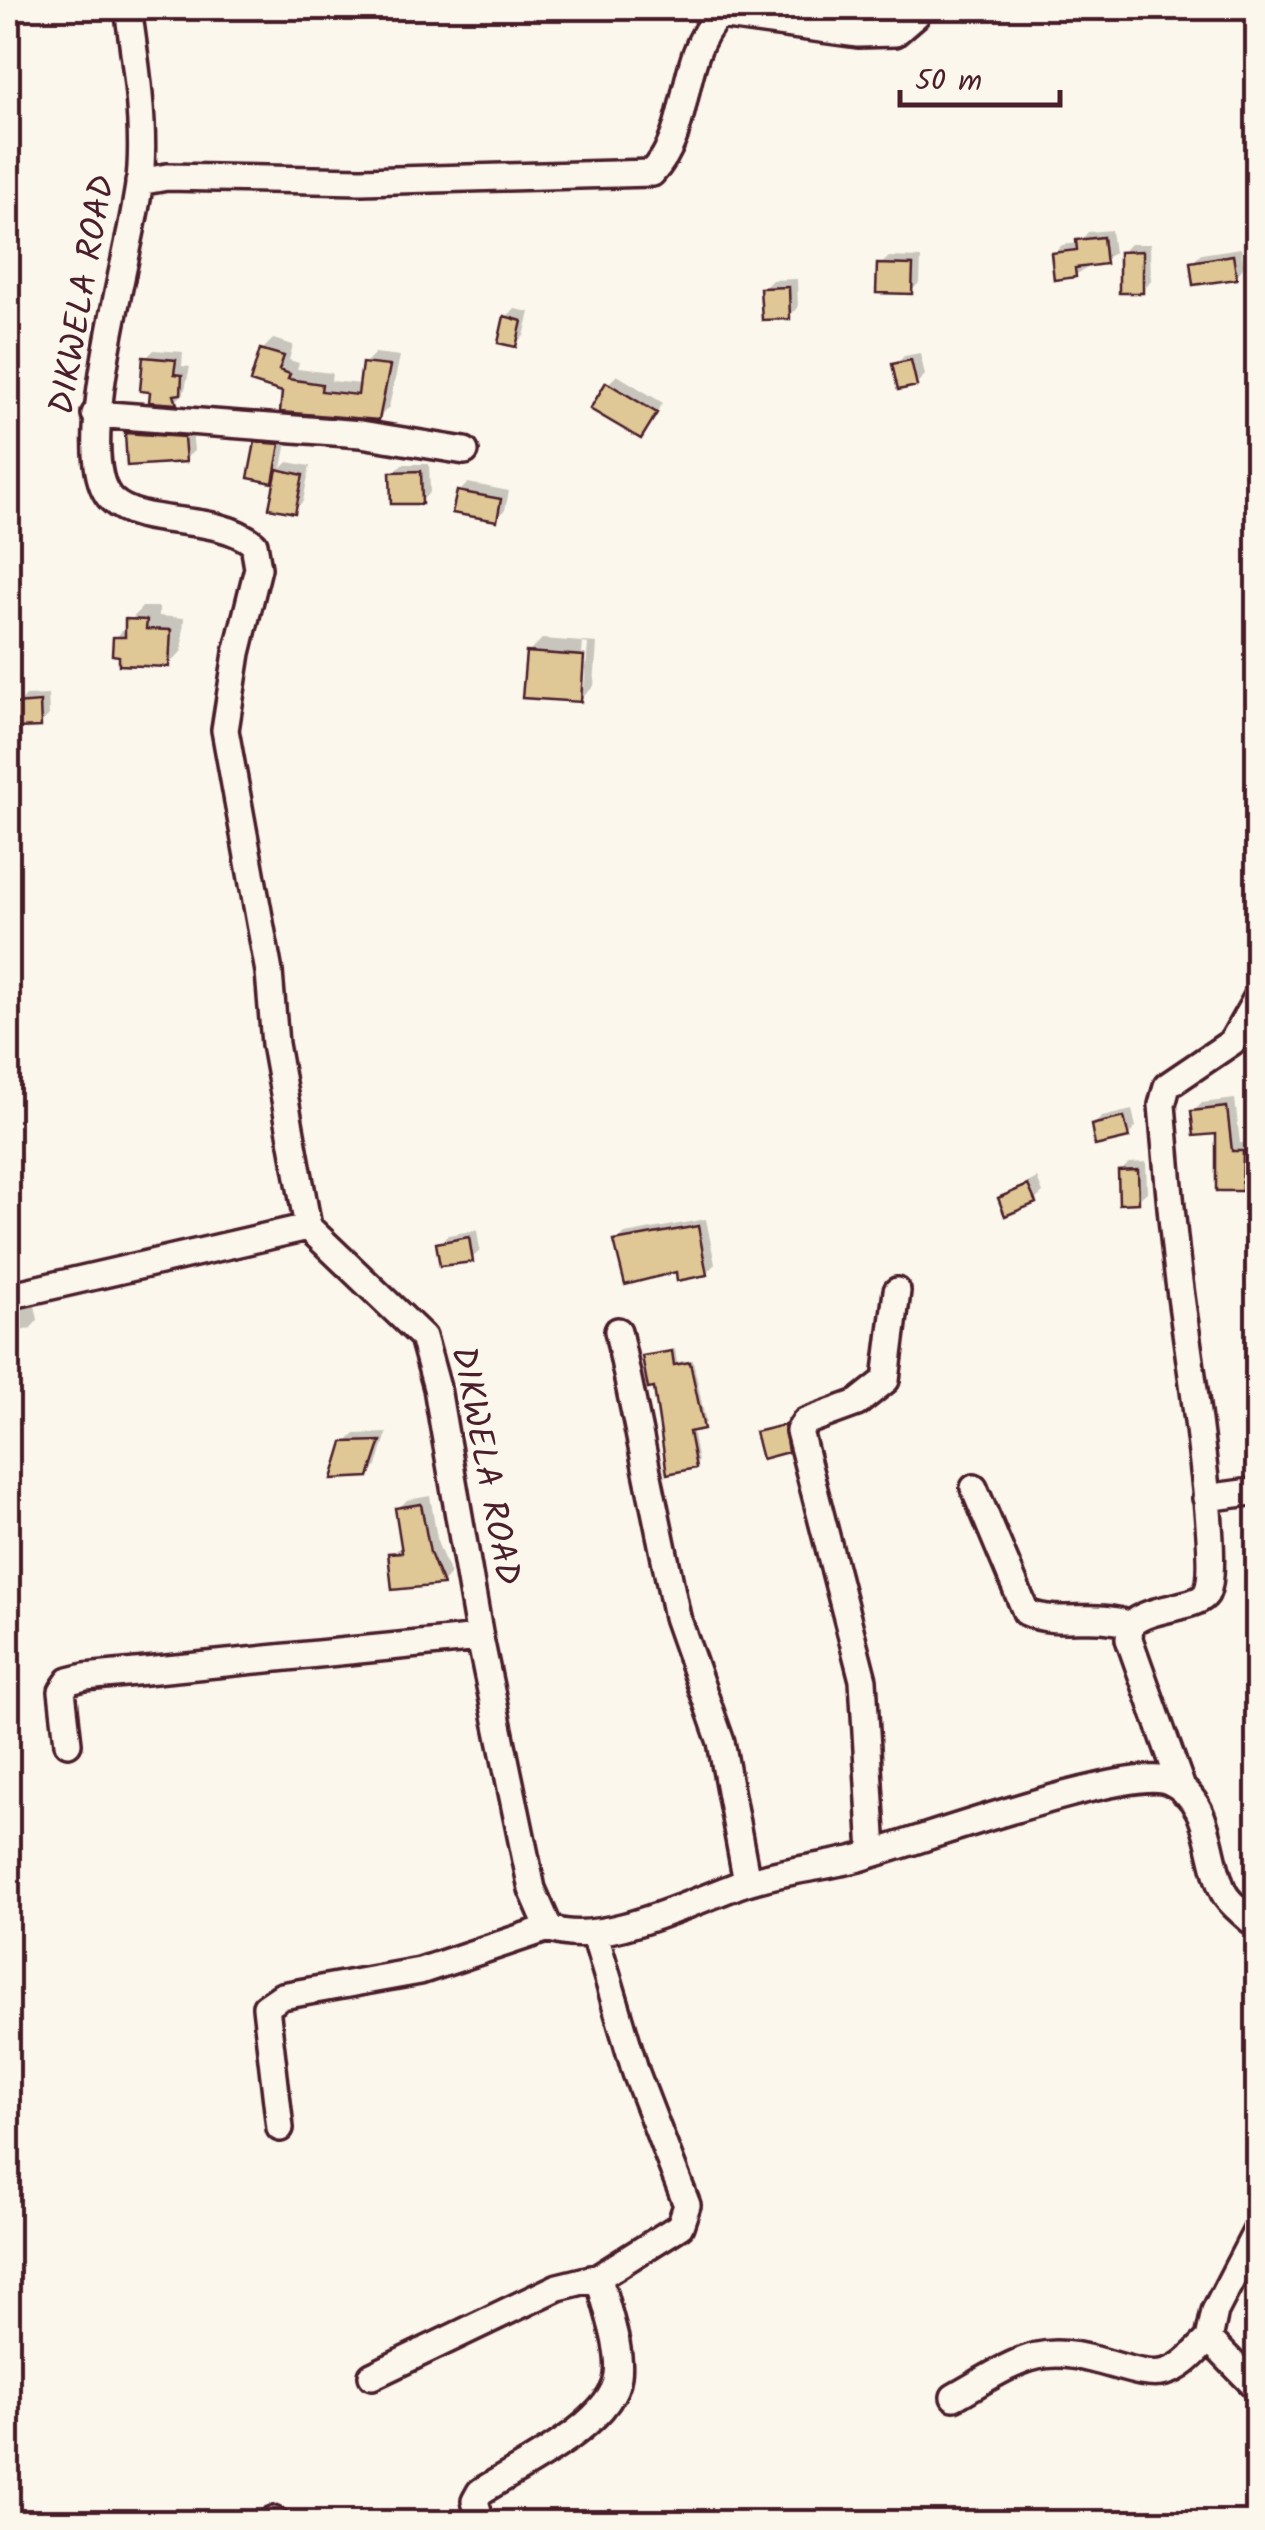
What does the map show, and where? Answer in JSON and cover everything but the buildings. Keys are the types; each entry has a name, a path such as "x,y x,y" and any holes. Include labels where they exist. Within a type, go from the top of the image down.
{"street":[{"name":"DIKWELA ROAD","path":"128,8 139,182 125,278 95,414 95,467 110,499 128,510 238,530 254,544 258,568 237,653 225,730 269,972 276,1044 308,1227 423,1337 437,1388 480,1638 532,1889 550,1928"},
{"path":"139,182 168,177 361,181 652,173 671,154 701,34 719,15 858,34 895,33 916,15 918,8"},
{"path":"95,414 360,434 465,451"},
{"path":"1258,996 1232,1042 1168,1086 1162,1105 1206,1498 1206,1594 1196,1602 1142,1613 1130,1625 1129,1638 1183,1791 1205,1822 1224,1895 1250,1920 1258,1920"},
{"path":"8,1296 308,1227"},
{"path":"873,1853 862,1680 799,1431 804,1422 857,1403 886,1380 897,1291"},
{"path":"618,1332 676,1617 721,1742 747,1882"},
{"path":"974,1488 1026,1612 1039,1618 1110,1616 1130,1625"},
{"path":"1206,1498 1258,1490"},
{"path":"68,1743 62,1691 69,1681 85,1676 480,1638"},
{"path":"280,2128 266,2007 282,1996 420,1971 550,1928 564,1935 595,1934 747,1882 873,1853 1133,1779 1166,1780 1183,1791"},
{"path":"372,2376 558,2287 599,2278 680,2226 688,2206 636,2073 595,1934"},
{"path":"954,2398 1037,2356 1098,2357 1147,2374 1181,2366 1209,2339 1215,2312 1258,2228"},
{"path":"481,2522 476,2500 480,2492 591,2421 611,2402 619,2373 599,2278"},
{"path":"1209,2339 1258,2389"}]}
